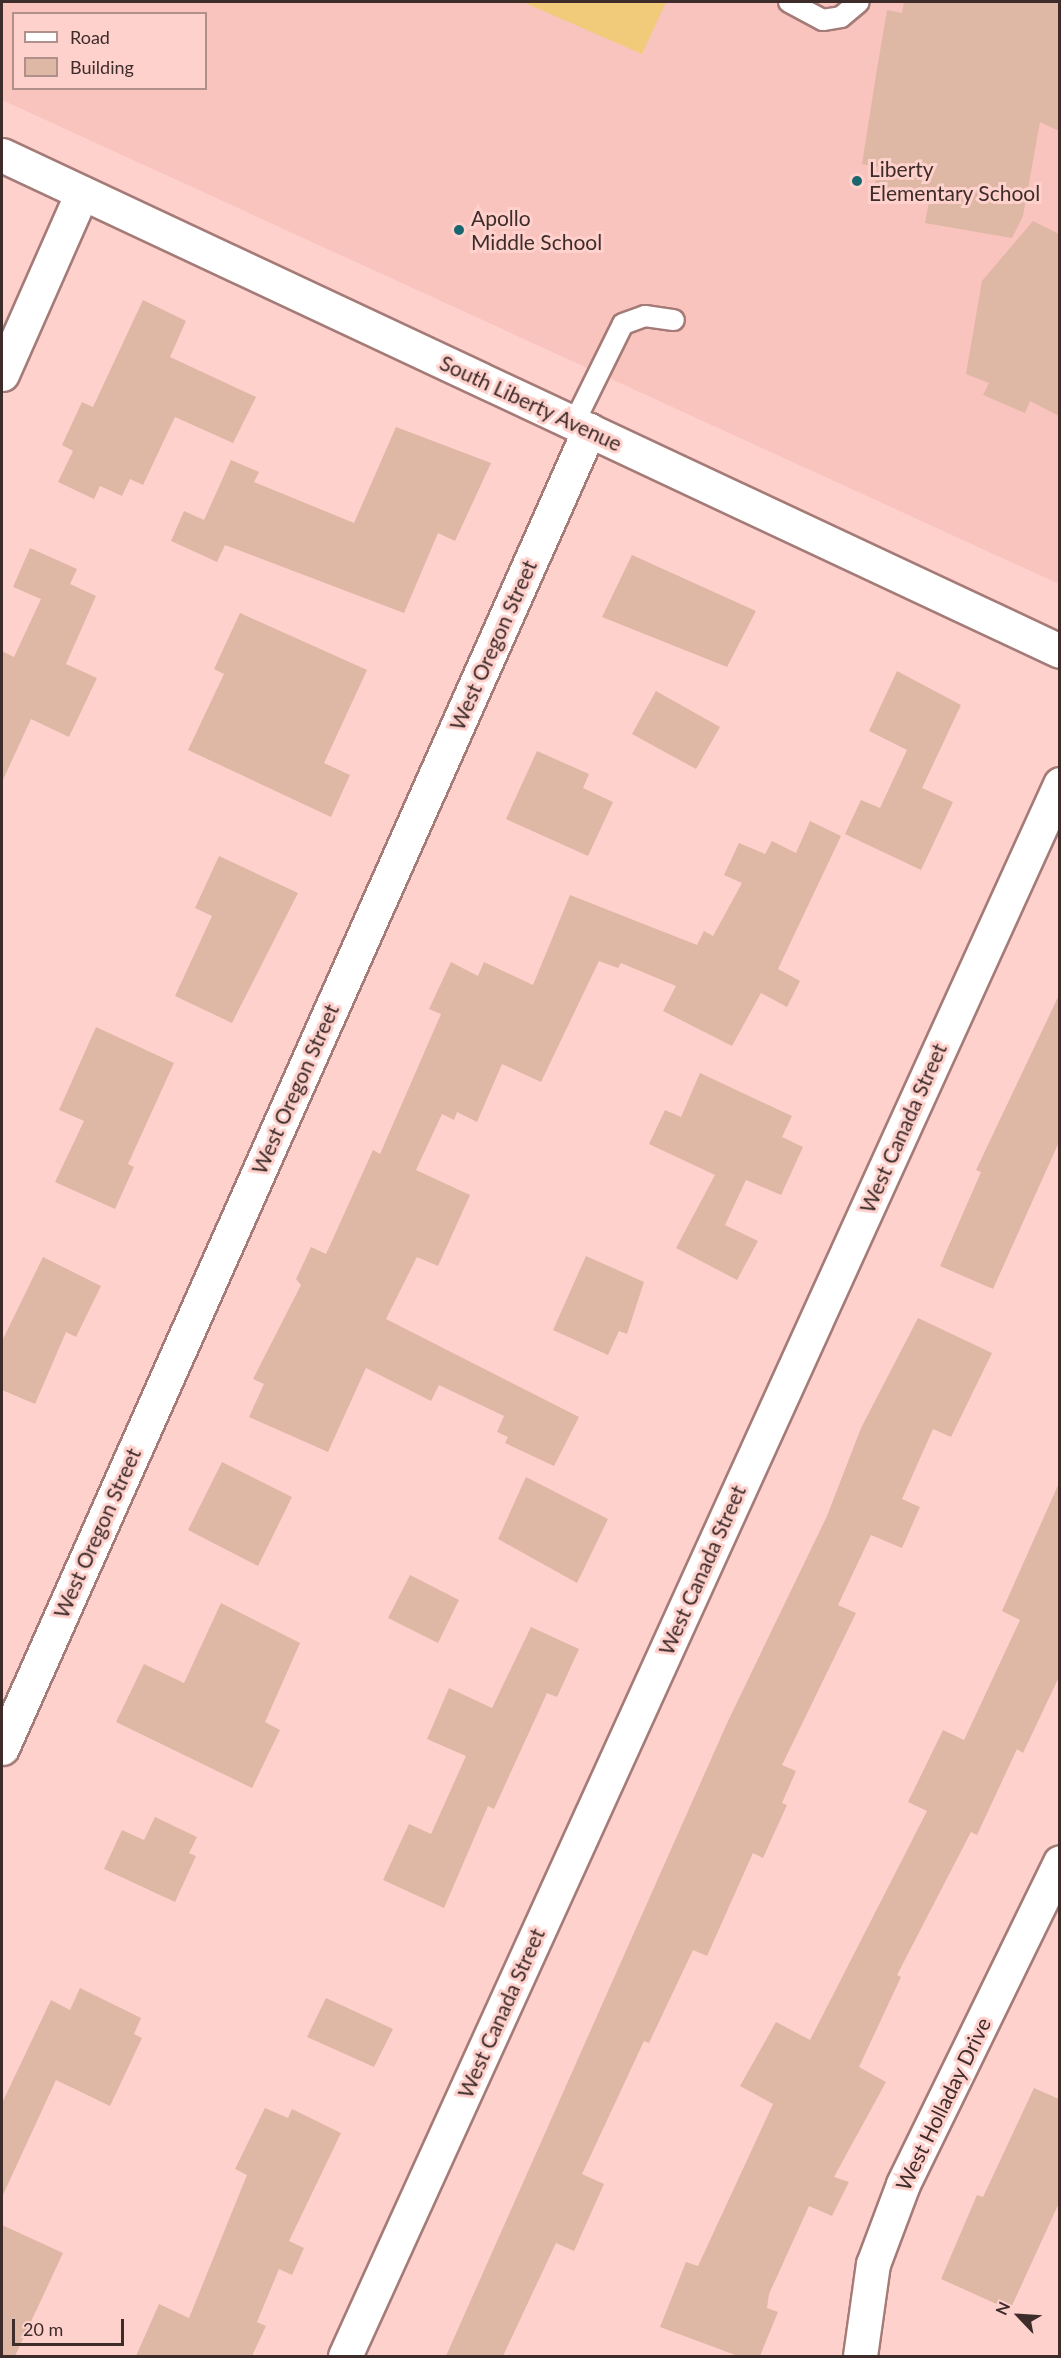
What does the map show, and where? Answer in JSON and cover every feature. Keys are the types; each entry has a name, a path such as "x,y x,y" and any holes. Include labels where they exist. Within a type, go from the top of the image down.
{"street":[{"name":"South Liberty Avenue","path":"2,155 1059,651"},
{"path":"2,374 82,193"},
{"name":"West Oregon Street","path":"2,1748 581,427"},
{"name":"West Canada Street","path":"345,2356 1059,784"},
{"name":"West Holladay Drive","path":"860,2356 873,2264 903,2184 1059,1862"}],"lane":[{"path":"789,2 823,20 841,17 859,2"},
{"path":"581,427 623,324 645,316 674,320"}],"shaded area":[{"path":"2,2 1059,2 1059,584 2,100"},
{"path":"523,2 666,2 642,54"}],"building":[{"path":"904,2 1059,2 1059,131 1040,122 1023,216 1012,238 925,223 929,202 873,193 878,167 862,164 877,69 887,10 902,13"},
{"path":"1033,221 1059,234 1059,416 1030,401 1025,413 983,395 989,383 966,374 982,281"},
{"path":"143,300 186,321 170,357 256,397 233,443 175,417 143,485 130,479 122,496 100,486 94,499 58,482 73,451 62,445 82,402 93,407"},
{"path":"396,427 491,463 455,541 438,533 404,613 225,545 217,562 171,541 184,511 204,520 231,460 259,472 254,482 354,523"},
{"path":"30,548 77,569 70,584 96,596 66,664 97,678 69,737 31,719 2,782 2,651 14,657 41,599 13,587"},
{"path":"632,555 756,611 727,667 602,617"},
{"path":"240,613 367,670 324,763 350,775 331,817 188,750 224,674 214,669"},
{"path":"897,671 961,705 922,788 953,802 921,870 845,834 861,800 880,808 907,750 869,731"},
{"path":"656,691 720,727 696,769 632,734"},
{"path":"537,751 589,774 583,788 613,802 588,856 506,819"},
{"path":"810,821 841,836 778,969 800,981 787,1007 761,993 732,1046 663,1011 676,986 621,963 618,968 599,961 541,1082 502,1064 477,1122 457,1112 454,1120 442,1114 416,1170 470,1195 438,1266 417,1257 386,1319 579,1417 554,1466 505,1443 508,1437 497,1432 504,1416 439,1385 431,1401 366,1368 328,1452 249,1417 264,1384 253,1379 301,1285 296,1279 311,1247 326,1254 373,1150 380,1154 441,1014 429,1009 451,962 478,976 484,962 533,985 570,895 697,945 704,931 713,936 742,883 724,875 739,843 765,854 772,841 796,853"},
{"path":"219,856 298,893 232,1023 175,996 212,916 195,908"},
{"path":"1059,995 1059,1142 993,1289 940,1266 981,1172 976,1170"},
{"path":"96,1027 174,1063 128,1164 134,1167 115,1209 55,1182 84,1121 59,1110"},
{"path":"700,1073 792,1116 782,1137 803,1147 781,1195 746,1180 725,1225 758,1241 737,1280 676,1248 715,1175 649,1144 665,1110 681,1117"},
{"path":"586,1256 644,1282 627,1334 619,1331 608,1355 553,1330"},
{"path":"43,1257 101,1286 76,1337 66,1332 35,1404 2,1390 2,1341"},
{"path":"918,1318 992,1353 951,1437 933,1429 902,1499 920,1507 902,1548 871,1535 838,1605 856,1613 782,1765 796,1771 782,1803 787,1805 763,1858 753,1853 707,1956 693,1950 649,2043 644,2041 582,2174 604,2184 574,2251 556,2243 503,2356 446,2356 728,1721 827,1516 861,1428"},
{"path":"222,1462 292,1497 258,1566 188,1530"},
{"path":"526,1477 608,1519 577,1583 498,1539"},
{"path":"1059,1483 1059,1677 1023,1753 1017,1749 977,1835 971,1832 897,1975 901,1977 859,2067 886,2082 834,2177 849,2182 832,2216 809,2206 769,2294 767,2308 778,2312 760,2356 738,2356 660,2327 686,2262 698,2266 773,2104 740,2086 776,2022 810,2040 927,1811 908,1802 943,1730 964,1740 1020,1620 1002,1611"},
{"path":"410,1575 459,1600 438,1643 388,1618"},
{"path":"221,1603 300,1643 265,1722 280,1730 252,1788 116,1722 144,1664 184,1683"},
{"path":"531,1627 579,1649 557,1697 547,1693 494,1809 488,1806 444,1908 383,1880 409,1824 431,1834 466,1756 427,1739 449,1688 492,1708"},
{"path":"155,1817 197,1837 189,1853 196,1856 175,1902 104,1869 122,1830 144,1840"},
{"path":"80,1988 141,2018 134,2034 142,2038 110,2106 56,2080 2,2197 2,2103 51,2000 70,2010"},
{"path":"326,1998 393,2029 374,2067 307,2037"},
{"path":"1034,2088 1059,2099 1059,2203 1010,2310 941,2279 977,2195 983,2197"},
{"path":"265,2108 288,2118 292,2109 341,2133 289,2241 304,2248 292,2275 279,2269 257,2322 266,2326 252,2356 136,2356 159,2304 189,2318 247,2175 235,2169"},
{"path":"2,2225 63,2253 15,2356 2,2356"}],"place":[{"name":"Liberty Elementary School","path":"857,181"},
{"name":"Apollo Middle School","path":"459,230"}]}
